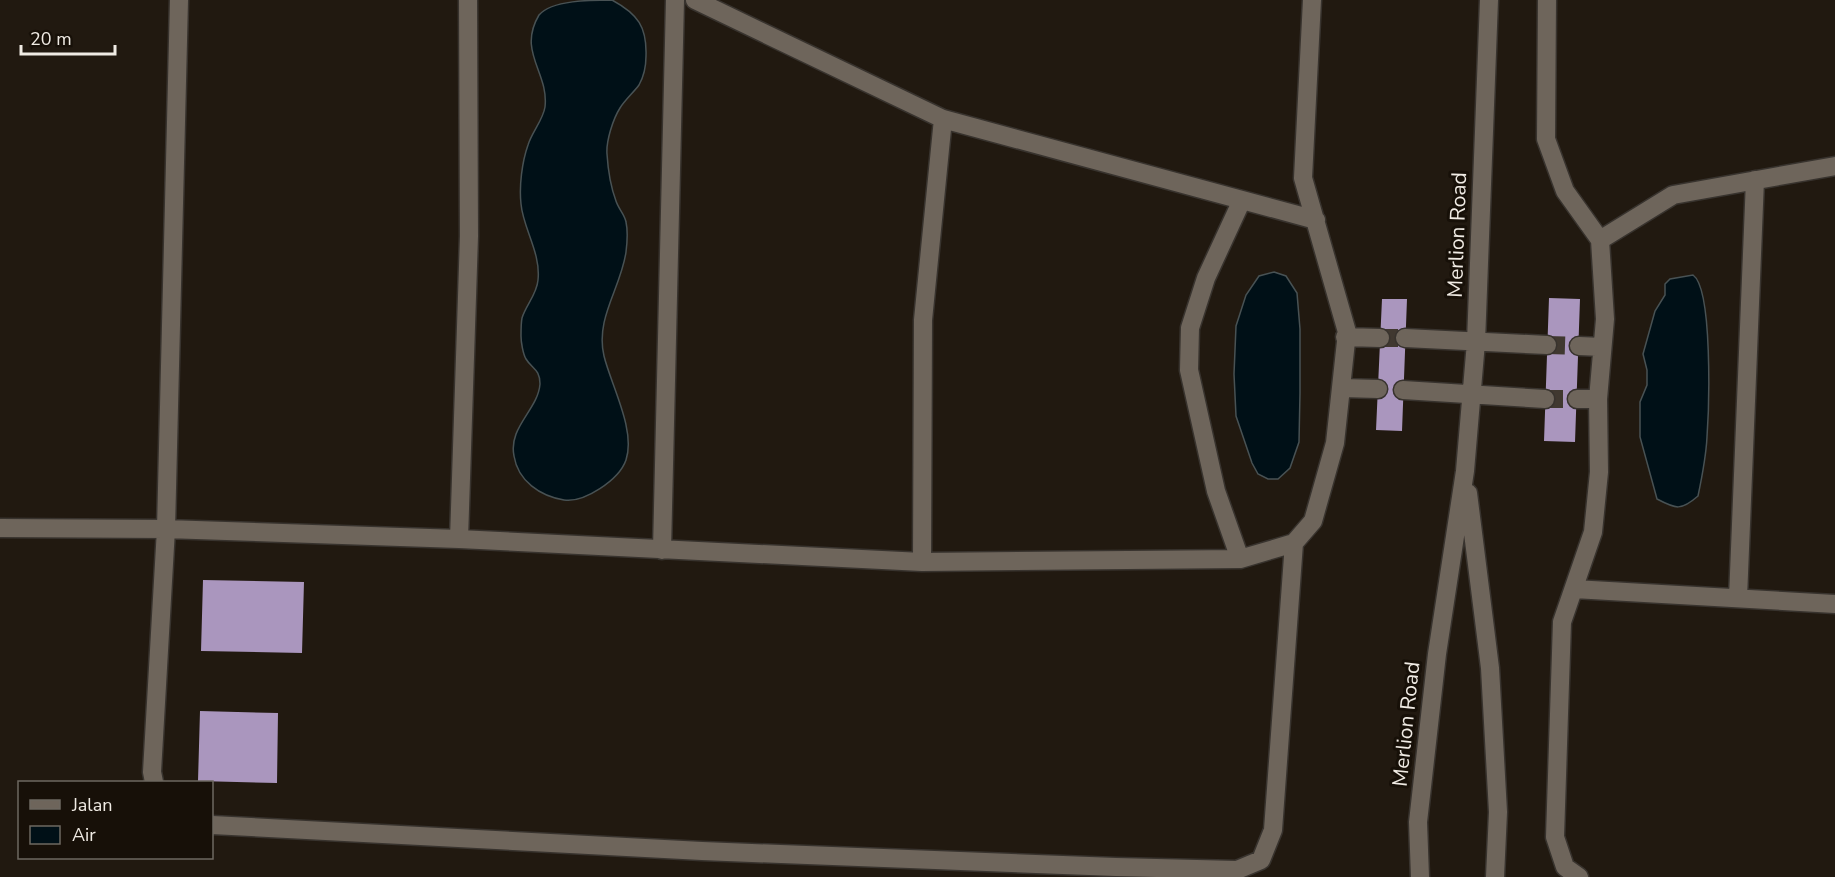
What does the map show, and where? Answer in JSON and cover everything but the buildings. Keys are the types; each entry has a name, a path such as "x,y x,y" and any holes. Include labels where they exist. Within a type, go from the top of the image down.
{"street":[{"path":"154,781 152,772 166,529 179,0"},
{"path":"459,539 469,236 468,0"},
{"path":"662,550 675,0"},
{"path":"695,0 943,119 1316,220"},
{"path":"0,528 166,529 459,539 922,562 1240,559 1294,543 1313,521 1335,443 1347,332 1303,178 1312,0"},
{"name":"Merlion Road","path":"1420,877 1419,811 1437,654 1465,471 1476,342 1489,0"},
{"path":"1547,0 1546,140 1565,191 1600,240 1605,319 1598,399 1599,472 1593,532 1562,622 1555,837 1565,867 1579,877"},
{"path":"922,562 923,320 943,119"},
{"path":"1600,240 1673,195 1835,166"},
{"path":"1738,598 1755,180"},
{"path":"1240,559 1216,491 1189,370 1190,328 1206,278 1242,200"},
{"path":"1345,337 1380,338"},
{"path":"1405,338 1547,345"},
{"path":"1579,346 1602,347"},
{"path":"1342,388 1378,389"},
{"path":"1403,390 1545,399"},
{"path":"1577,399 1598,399"},
{"name":"Merlion Road","path":"1465,471 1490,668 1498,812 1495,877"},
{"path":"213,825 702,851 1237,870 1261,860 1273,830 1294,543"},
{"path":"1574,589 1835,604"}],"water":[{"path":"612,0 621,5 639,22 643,29 646,46 646,63 642,78 617,113 610,130 607,149 611,183 617,204 625,219 627,237 623,265 606,316 602,342 607,368 625,422 628,448 622,468 609,482 581,498 564,500 539,491 525,480 516,465 513,446 515,436 534,402 540,384 537,372 525,357 521,336 522,318 536,290 538,280 537,260 522,213 520,197 522,174 528,145 545,107 543,83 535,62 531,40 539,15 553,6 572,2"},
{"path":"1274,272 1286,276 1297,293 1300,329 1299,442 1290,468 1278,479 1268,479 1258,474 1252,463 1236,416 1234,374 1236,326 1246,295 1259,276"},
{"path":"1693,275 1704,302 1707,325 1709,377 1707,437 1698,496 1678,507 1657,499 1640,437 1640,402 1647,385 1647,370 1643,354 1655,311 1665,295 1665,284 1670,279"}],"tunnel":[{"path":"1380,338 1405,338"},
{"path":"1547,345 1579,346"},
{"path":"1545,399 1577,399"}]}
